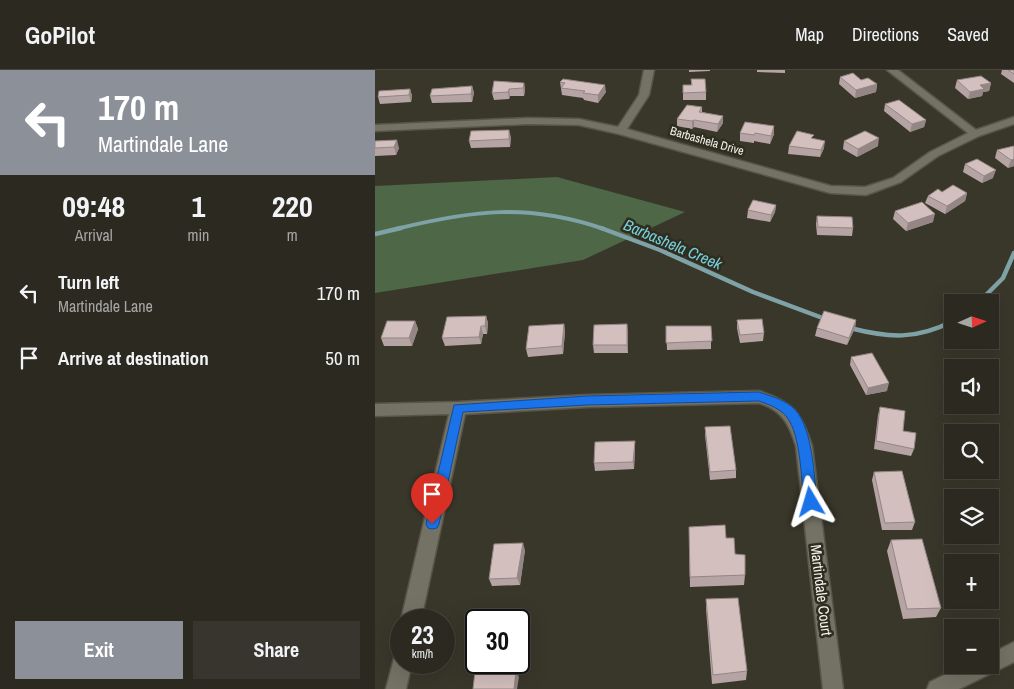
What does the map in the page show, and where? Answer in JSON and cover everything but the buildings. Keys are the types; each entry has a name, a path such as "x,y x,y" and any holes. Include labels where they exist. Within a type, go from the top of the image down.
{"street":[{"path":"621,131 644,95 649,70"},
{"path":"892,70 975,134"},
{"name":"Barbashela Drive","path":"375,128 562,120 621,131 840,191 867,191 897,180 934,154 975,134 1014,120"},
{"name":"Martindale Court","path":"375,410 458,408 587,401 759,397 775,402 789,410 798,425 804,446 833,689"},
{"path":"413,609 458,408"},
{"path":"999,659 1014,652"},
{"path":"396,689 399,674"},
{"path":"937,689 968,674"}],"green space":[{"path":"557,177 685,212 583,260 375,293 375,186"}],"waterway":[{"name":"Barbashela Creek","path":"396,229 450,217 500,212 550,215 603,229"},
{"name":"Barbashela Creek","path":"375,234 401,228"},
{"name":"Barbashela Creek","path":"603,229 660,250 753,292 828,320"},
{"name":"Barbashela Creek","path":"987,294 1003,278 1014,253"},
{"name":"Barbashela Creek","path":"850,328 877,334 902,335 927,332 944,325"}],"route":[{"path":"432,524 458,408 587,401 759,397 775,402 789,410 798,425 804,446 811,502"}]}
